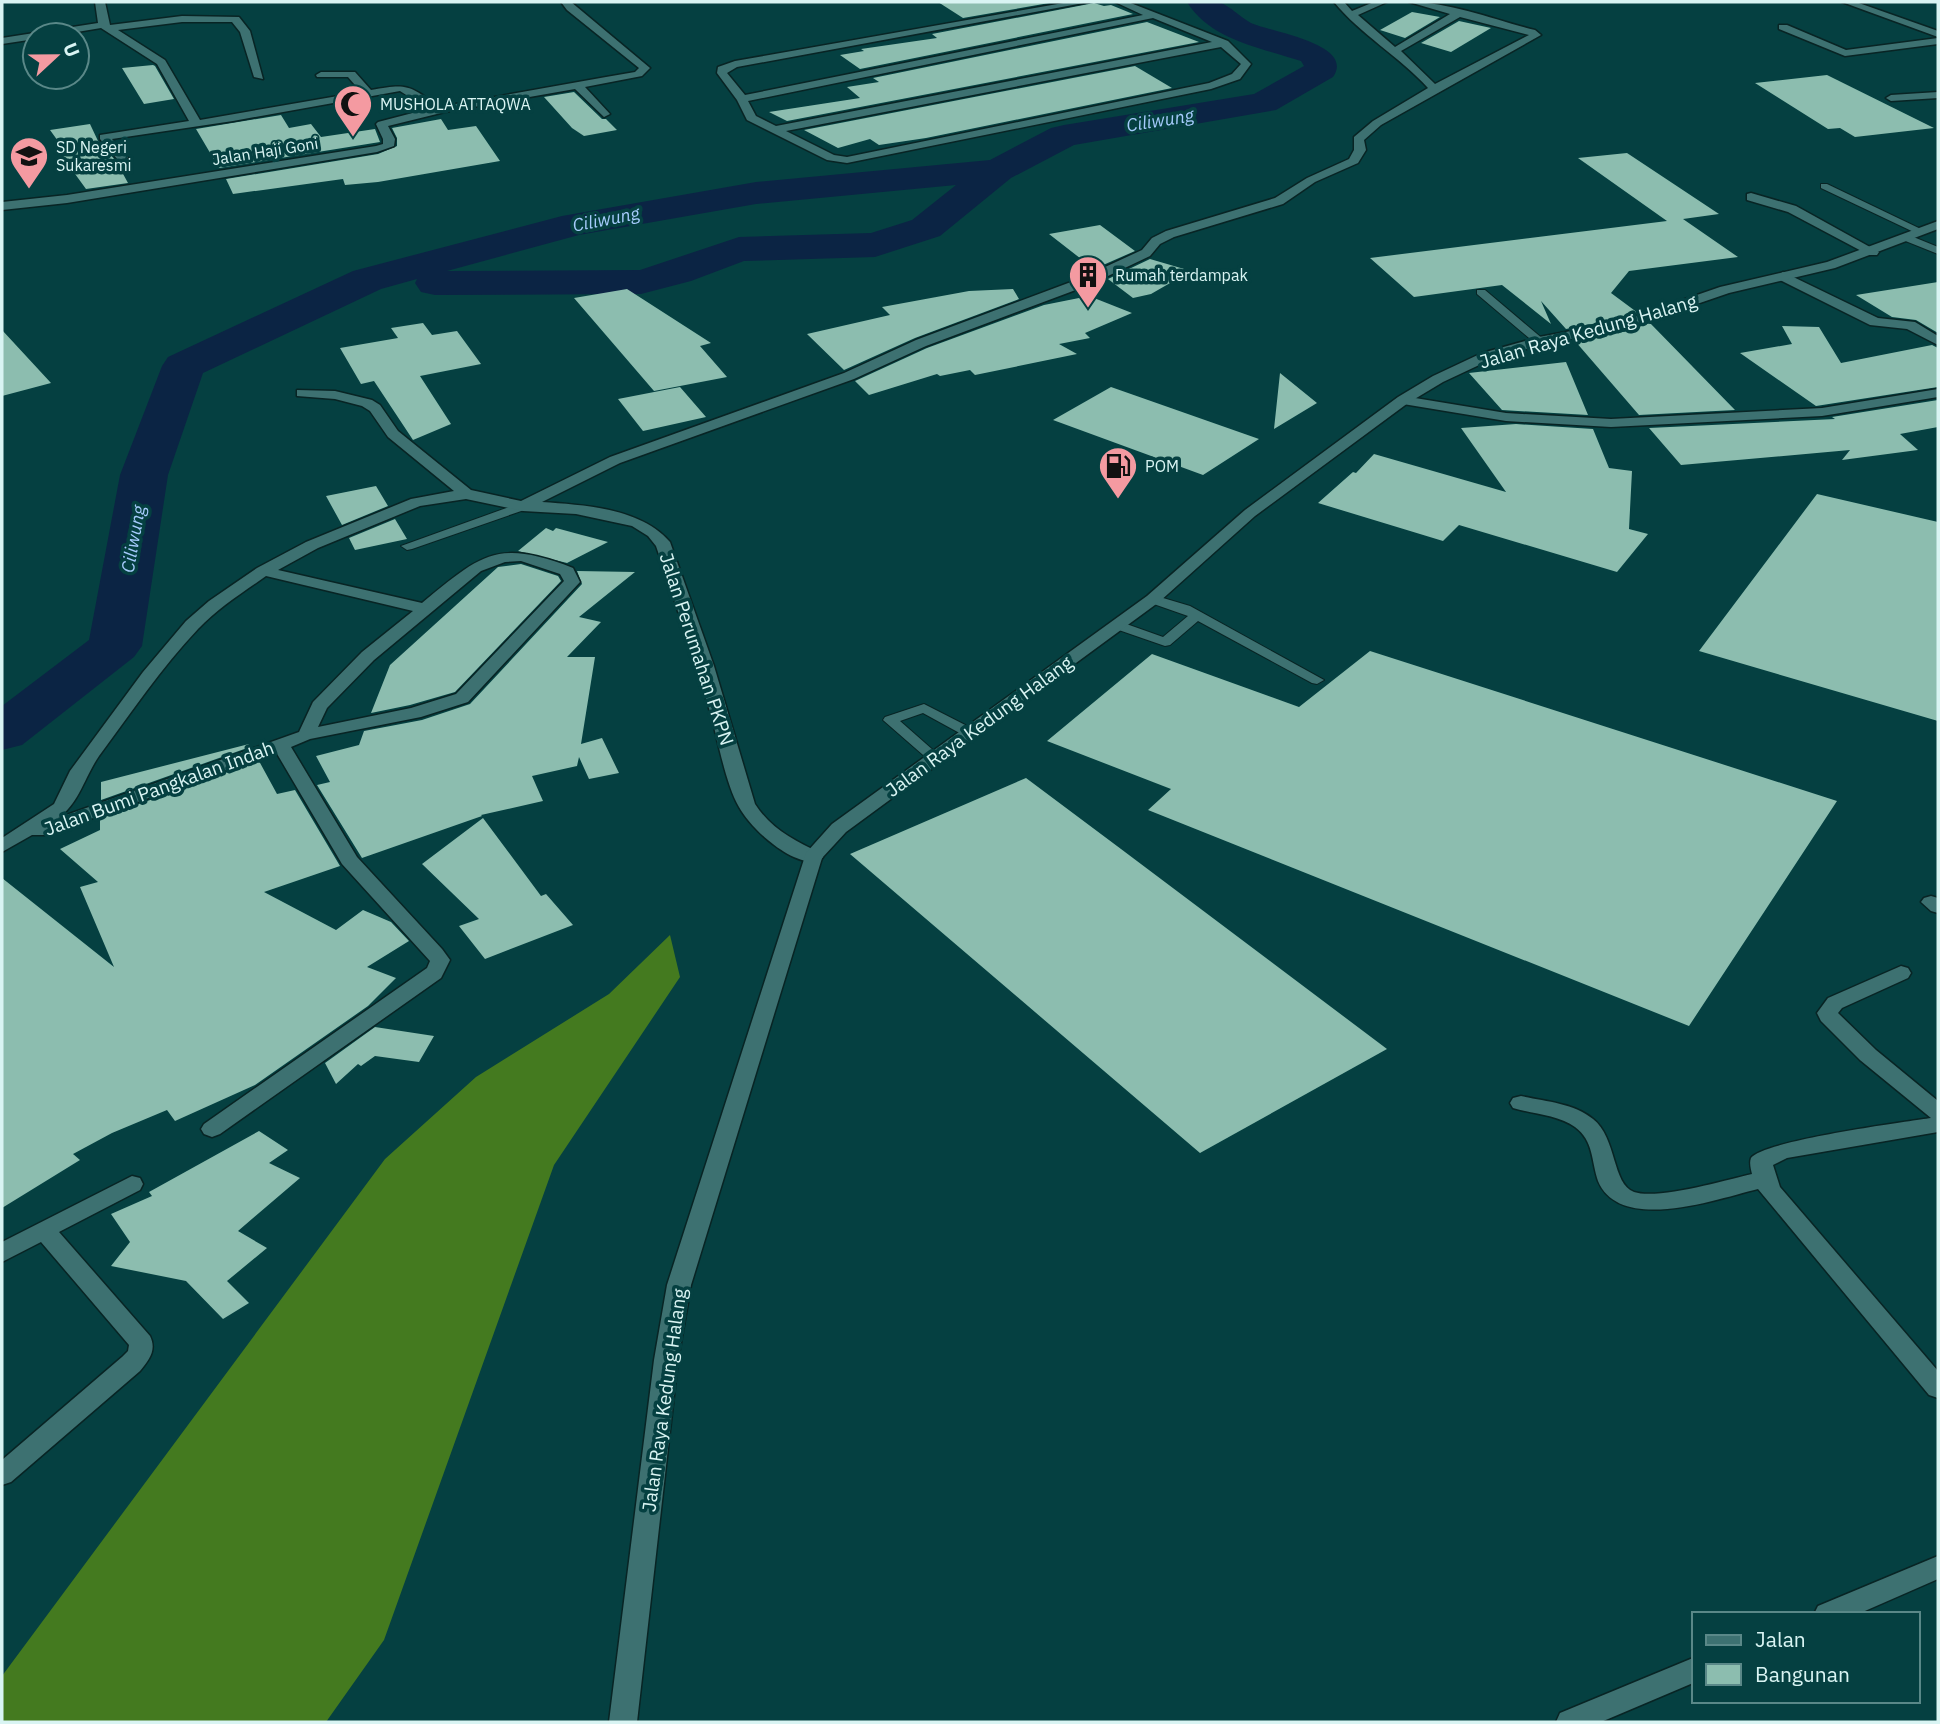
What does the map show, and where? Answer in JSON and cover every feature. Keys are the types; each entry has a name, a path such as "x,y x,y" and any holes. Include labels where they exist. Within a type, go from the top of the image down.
{"street":[{"path":"100,2 106,26 161,62 196,123"},
{"name":"Jalan Haji Goni","path":"2,206 67,199 377,149 388,146 389,139 382,124 435,109 579,87 638,74 645,68 566,2"},
{"path":"1084,2 735,64 722,69 722,73 743,99 751,118 831,158 861,159 1235,79 1246,64 1242,57 1225,43 1120,2"},
{"path":"1339,2 1392,52 1422,74 1434,89"},
{"path":"1350,15 1382,2"},
{"path":"523,506 615,460 849,376 928,340 1084,282 1146,253 1156,241 1170,234 1279,201 1311,180 1354,161 1360,150 1357,142 1361,134 1434,89 1536,35 1414,2"},
{"path":"1847,2 1938,34"},
{"path":"1861,6 1874,2"},
{"path":"1392,52 1459,13"},
{"path":"743,99 1151,16"},
{"path":"91,28 182,19 235,19 245,31 259,77"},
{"path":"1907,22 1928,20"},
{"path":"1783,27 1845,52 1938,41"},
{"path":"2,41 21,38"},
{"path":"775,130 1225,43"},
{"path":"321,75 351,74 369,94"},
{"path":"579,87 604,114"},
{"path":"122,158 103,136 404,88 435,109"},
{"path":"1891,98 1938,95"},
{"path":"1751,197 1792,209 1873,252"},
{"name":"Jalan Raya Kedung Halang","path":"623,1722 666,1360 679,1285 813,857 839,828 1153,599 1250,513 1403,400 1438,379 1487,356 1539,341 1622,325 1725,290 1873,252 1922,232"},
{"path":"1783,276 1875,322 1910,325 1938,341"},
{"path":"302,393 335,395 367,402 375,408 393,434 466,494"},
{"path":"1403,400 1506,417 1611,423 1822,412 1938,393"},
{"name":"Jalan Perumahan PKPN","path":"7,843 62,807 79,771 149,676 192,625 215,604 263,571 312,545 416,502 466,494 523,506 576,509 637,523 654,533 664,545 697,642 746,804 767,834 813,857"},
{"name":"Jalan Bumi Pangkalan Indah","path":"7,843 306,735 415,713 462,698 572,582 572,577 567,571 522,554 475,568 369,656 319,706 306,735"},
{"path":"263,571 425,608"},
{"path":"212,1129 434,973 439,966 440,960 435,954 349,860 281,745"},
{"path":"1900,973 1835,1003 1827,1013 1868,1055 1938,1112"},
{"path":"1521,1103 1583,1121 1601,1143 1607,1160 1607,1180 1627,1199 1671,1199 1764,1179"},
{"path":"1938,1124 1770,1154 1761,1161 1764,1179 1772,1193 1938,1388"},
{"path":"2,1253 132,1184"},
{"path":"5,1467 140,1354 141,1343 44,1230"},
{"path":"1833,1612 1938,1567"},
{"path":"1570,1722 1692,1670"}],"lane":[{"path":"1824,186 1922,232 1938,251"},
{"path":"1481,292 1539,341"},
{"path":"407,547 523,506"},
{"path":"1153,599 1197,615 1317,680"},
{"path":"1118,625 1166,642 1197,615"},
{"path":"935,758 890,720 924,708 970,733"}],"green space":[{"path":"670,935 680,977 554,1165 384,1640 326,1722 2,1722 2,1676 385,1159 476,1077 609,994"}],"building":[{"path":"938,2 1055,2 963,18"},
{"path":"1094,3 1111,5 1133,14 860,69 840,55 864,51 861,49 937,38 932,34"},
{"path":"1412,12 1440,17 1405,38 1380,30"},
{"path":"1459,21 1491,28 1451,52 1421,43"},
{"path":"1147,22 1199,42 787,121 769,112 860,98 847,87 879,82 873,78"},
{"path":"153,65 174,99 144,104 122,68"},
{"path":"1135,66 1172,88 926,138 879,145 870,139 838,148 804,130"},
{"path":"1827,75 1934,128 1855,137 1840,128 1828,129 1755,83"},
{"path":"574,92 617,130 584,136 572,128 544,97"},
{"path":"281,115 289,128 311,124 321,137 375,129 380,142 219,168 196,129"},
{"path":"441,119 448,130 476,126 500,161 378,182 345,185 343,179 233,194 226,179 378,154 397,146 397,138 392,128"},
{"path":"90,124 98,141 116,161 128,183 86,189 62,156 68,155 50,130"},
{"path":"1627,153 1719,214 1683,219 1738,257 1629,271 1611,293 1638,313 1566,329 1541,301 1551,324 1502,285 1414,297 1370,258 1667,221 1578,158"},
{"path":"1100,225 1135,251 1094,269 1049,234"},
{"path":"1150,259 1191,271 1151,294 1133,298 1108,279"},
{"path":"1938,282 1938,333 1916,320 1892,317 1856,295"},
{"path":"627,289 711,343 700,346 727,377 654,391 574,298"},
{"path":"1013,289 1019,299 915,338 844,370 807,334 890,315 882,307 969,291"},
{"path":"1089,296 1132,313 1085,333 1090,338 1059,344 1077,354 975,375 970,370 940,376 937,374 869,395 855,381 927,348 1044,305"},
{"path":"423,323 432,335 457,331 481,364 420,376 451,424 413,440 374,381 361,384 340,348 398,338 391,328"},
{"path":"1650,323 1735,410 1639,415 1575,341 1628,331"},
{"path":"1782,326 1819,327 1841,363 1932,345 1938,348 1938,387 1816,406 1740,353 1792,344"},
{"path":"2,330 51,383 2,396"},
{"path":"1566,362 1588,415 1502,410 1469,373"},
{"path":"1280,373 1317,403 1274,429"},
{"path":"680,387 706,417 643,431 618,399"},
{"path":"1111,387 1259,439 1203,475 1053,420"},
{"path":"1938,400 1938,427 1900,434 1918,450 1842,460 1850,450 1681,465 1649,428 1835,419 1832,417"},
{"path":"1516,424 1593,429 1609,468 1632,471 1629,529 1648,534 1617,572 1459,525 1443,541 1318,503 1353,472 1356,473 1374,454 1506,492 1461,428"},
{"path":"376,486 388,506 342,525 326,496"},
{"path":"1817,494 1938,522 1938,721 1699,651"},
{"path":"395,519 407,539 355,550 349,538"},
{"path":"546,528 553,531 556,528 608,542 567,563 518,551"},
{"path":"521,564 558,576 561,581 455,692 371,713 390,665 498,567"},
{"path":"577,571 635,572 579,617 601,622 567,657 595,657 581,744 602,738 619,773 589,779 579,757 577,766 532,776 543,801 481,815 362,858 317,785 330,782 316,756 359,745 364,731 422,720 470,704 582,584"},
{"path":"1370,651 1837,801 1689,1026 1148,810 1171,789 1047,741 1152,654 1299,707"},
{"path":"249,744 250,747 101,800 101,782"},
{"path":"259,761 277,794 295,790 340,866 264,892 336,930 363,910 391,922 409,941 367,967 396,978 368,1006 255,1085 175,1121 167,1110 112,1133 73,1154 80,1160 2,1208 2,878 114,967 80,887 98,882 60,849 100,830 100,818"},
{"path":"1026,778 1387,1049 1200,1153 850,854"},
{"path":"483,818 541,896 546,894 573,925 485,959 459,926 479,919 422,864"},
{"path":"375,1027 434,1036 419,1062 375,1056 361,1066 358,1064 336,1084 325,1063"},
{"path":"259,1131 288,1150 269,1163 300,1178 238,1231 267,1248 227,1281 249,1303 223,1319 186,1281 111,1266 130,1242 111,1214 152,1196 149,1192"}],"waterway":[{"name":"Ciliwung","path":"998,170 1064,136 1264,103 1321,70 1321,62 1313,54 1239,29 1225,22 1202,2"},
{"name":"Ciliwung","path":"2,733 115,646 144,475 184,366 367,280 576,224 756,193 998,170"},
{"path":"435,283 641,282 739,249 875,245 926,228 998,170"}],"place":[{"name":"MUSHOLA ATTAQWA","path":"353,138"},
{"name":"SD Negeri Sukaresmi","path":"29,190"},
{"name":"Rumah terdampak","path":"1088,309"},
{"name":"POM","path":"1118,500"}]}
